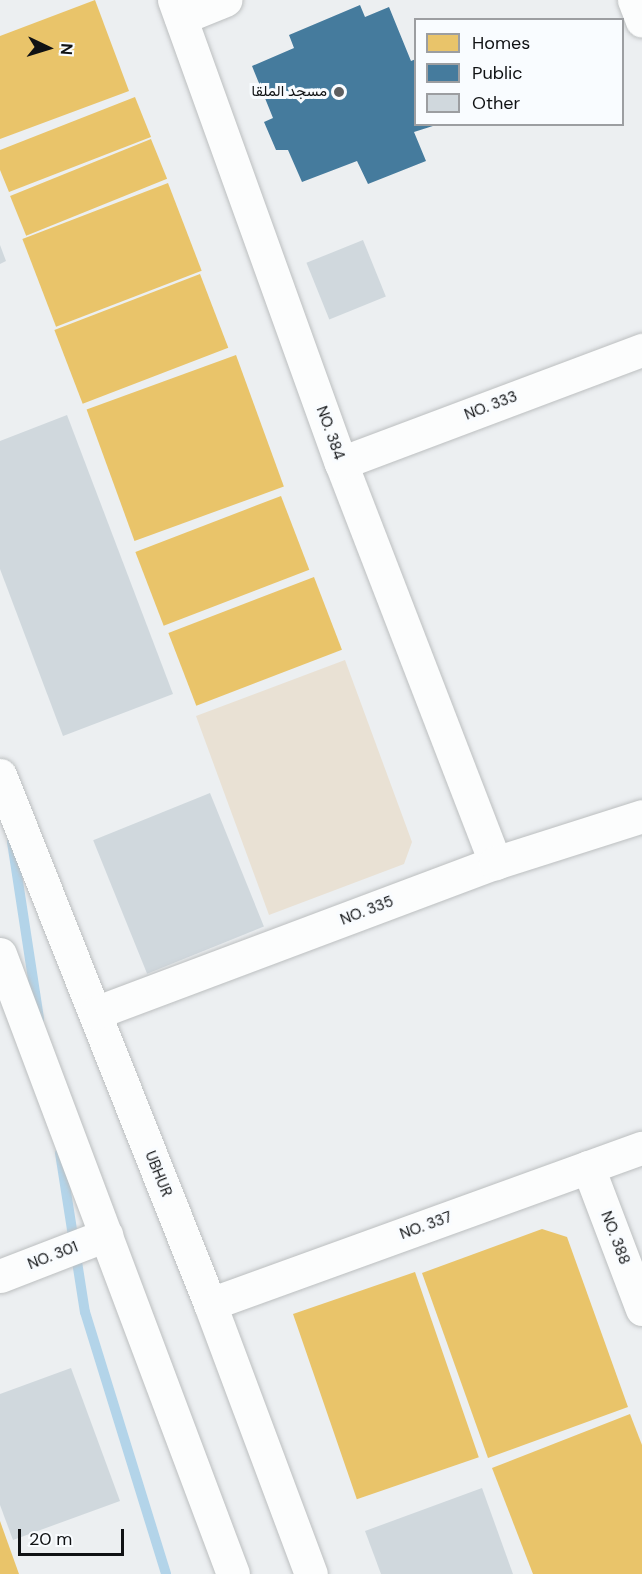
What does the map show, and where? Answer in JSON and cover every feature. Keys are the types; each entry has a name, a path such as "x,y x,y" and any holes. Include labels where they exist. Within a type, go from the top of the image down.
{"street":[{"path":"178,9 225,0"},
{"path":"634,0 642,21"},
{"name":"NO. 384","path":"178,9 341,463 495,863"},
{"name":"NO. 333","path":"341,463 642,350"},
{"name":"UBHUR","path":"0,775 210,1304 311,1574"},
{"name":"NO. 335","path":"95,1013 495,863 642,816"},
{"path":"0,954 233,1574"},
{"name":"NO. 337","path":"210,1304 642,1148"},
{"name":"NO. 388","path":"588,1167 642,1309"},
{"name":"NO. 301","path":"0,1276 106,1235"}],"shaded area":[{"path":"345,660 412,842 404,864 269,915 196,716"}],"building: Homes":[{"path":"95,0 129,91 0,139 0,36"},
{"path":"135,97 151,137 9,192 0,170 0,150"},
{"path":"151,139 167,179 26,236 10,196"},
{"path":"168,183 202,271 56,327 22,239"},
{"path":"200,274 228,348 83,404 54,330"},
{"path":"236,355 284,487 134,541 87,409"},
{"path":"281,496 309,570 164,626 135,552"},
{"path":"314,577 342,650 196,706 168,633"},
{"path":"542,1229 567,1237 628,1407 488,1458 422,1273"},
{"path":"415,1272 479,1457 357,1499 293,1314"},
{"path":"630,1414 642,1445 642,1574 533,1574 492,1468"},
{"path":"0,1521 19,1574 0,1574"}],"building: Public":[{"name":"مسجد الملقا","path":"360,5 365,17 389,7 411,61 414,60 414,126 433,126 414,132 426,161 368,184 357,161 302,182 288,150 276,150 264,122 273,118 252,66 294,48 289,35"}],"building: Other":[{"path":"363,240 386,297 329,319 306,263"},
{"path":"0,245 6,261 0,264"},
{"path":"67,415 173,694 63,736 0,569 0,441"},
{"path":"210,793 264,927 147,974 93,840"},
{"path":"71,1368 120,1501 13,1540 0,1505 0,1394"},
{"path":"482,1488 513,1574 381,1574 365,1531"}],"waterway":[{"path":"12,842 39,1019"},
{"path":"60,1153 85,1312 166,1574"}],"place":[{"name":"مسجد الملقا","path":"339,92"}]}
